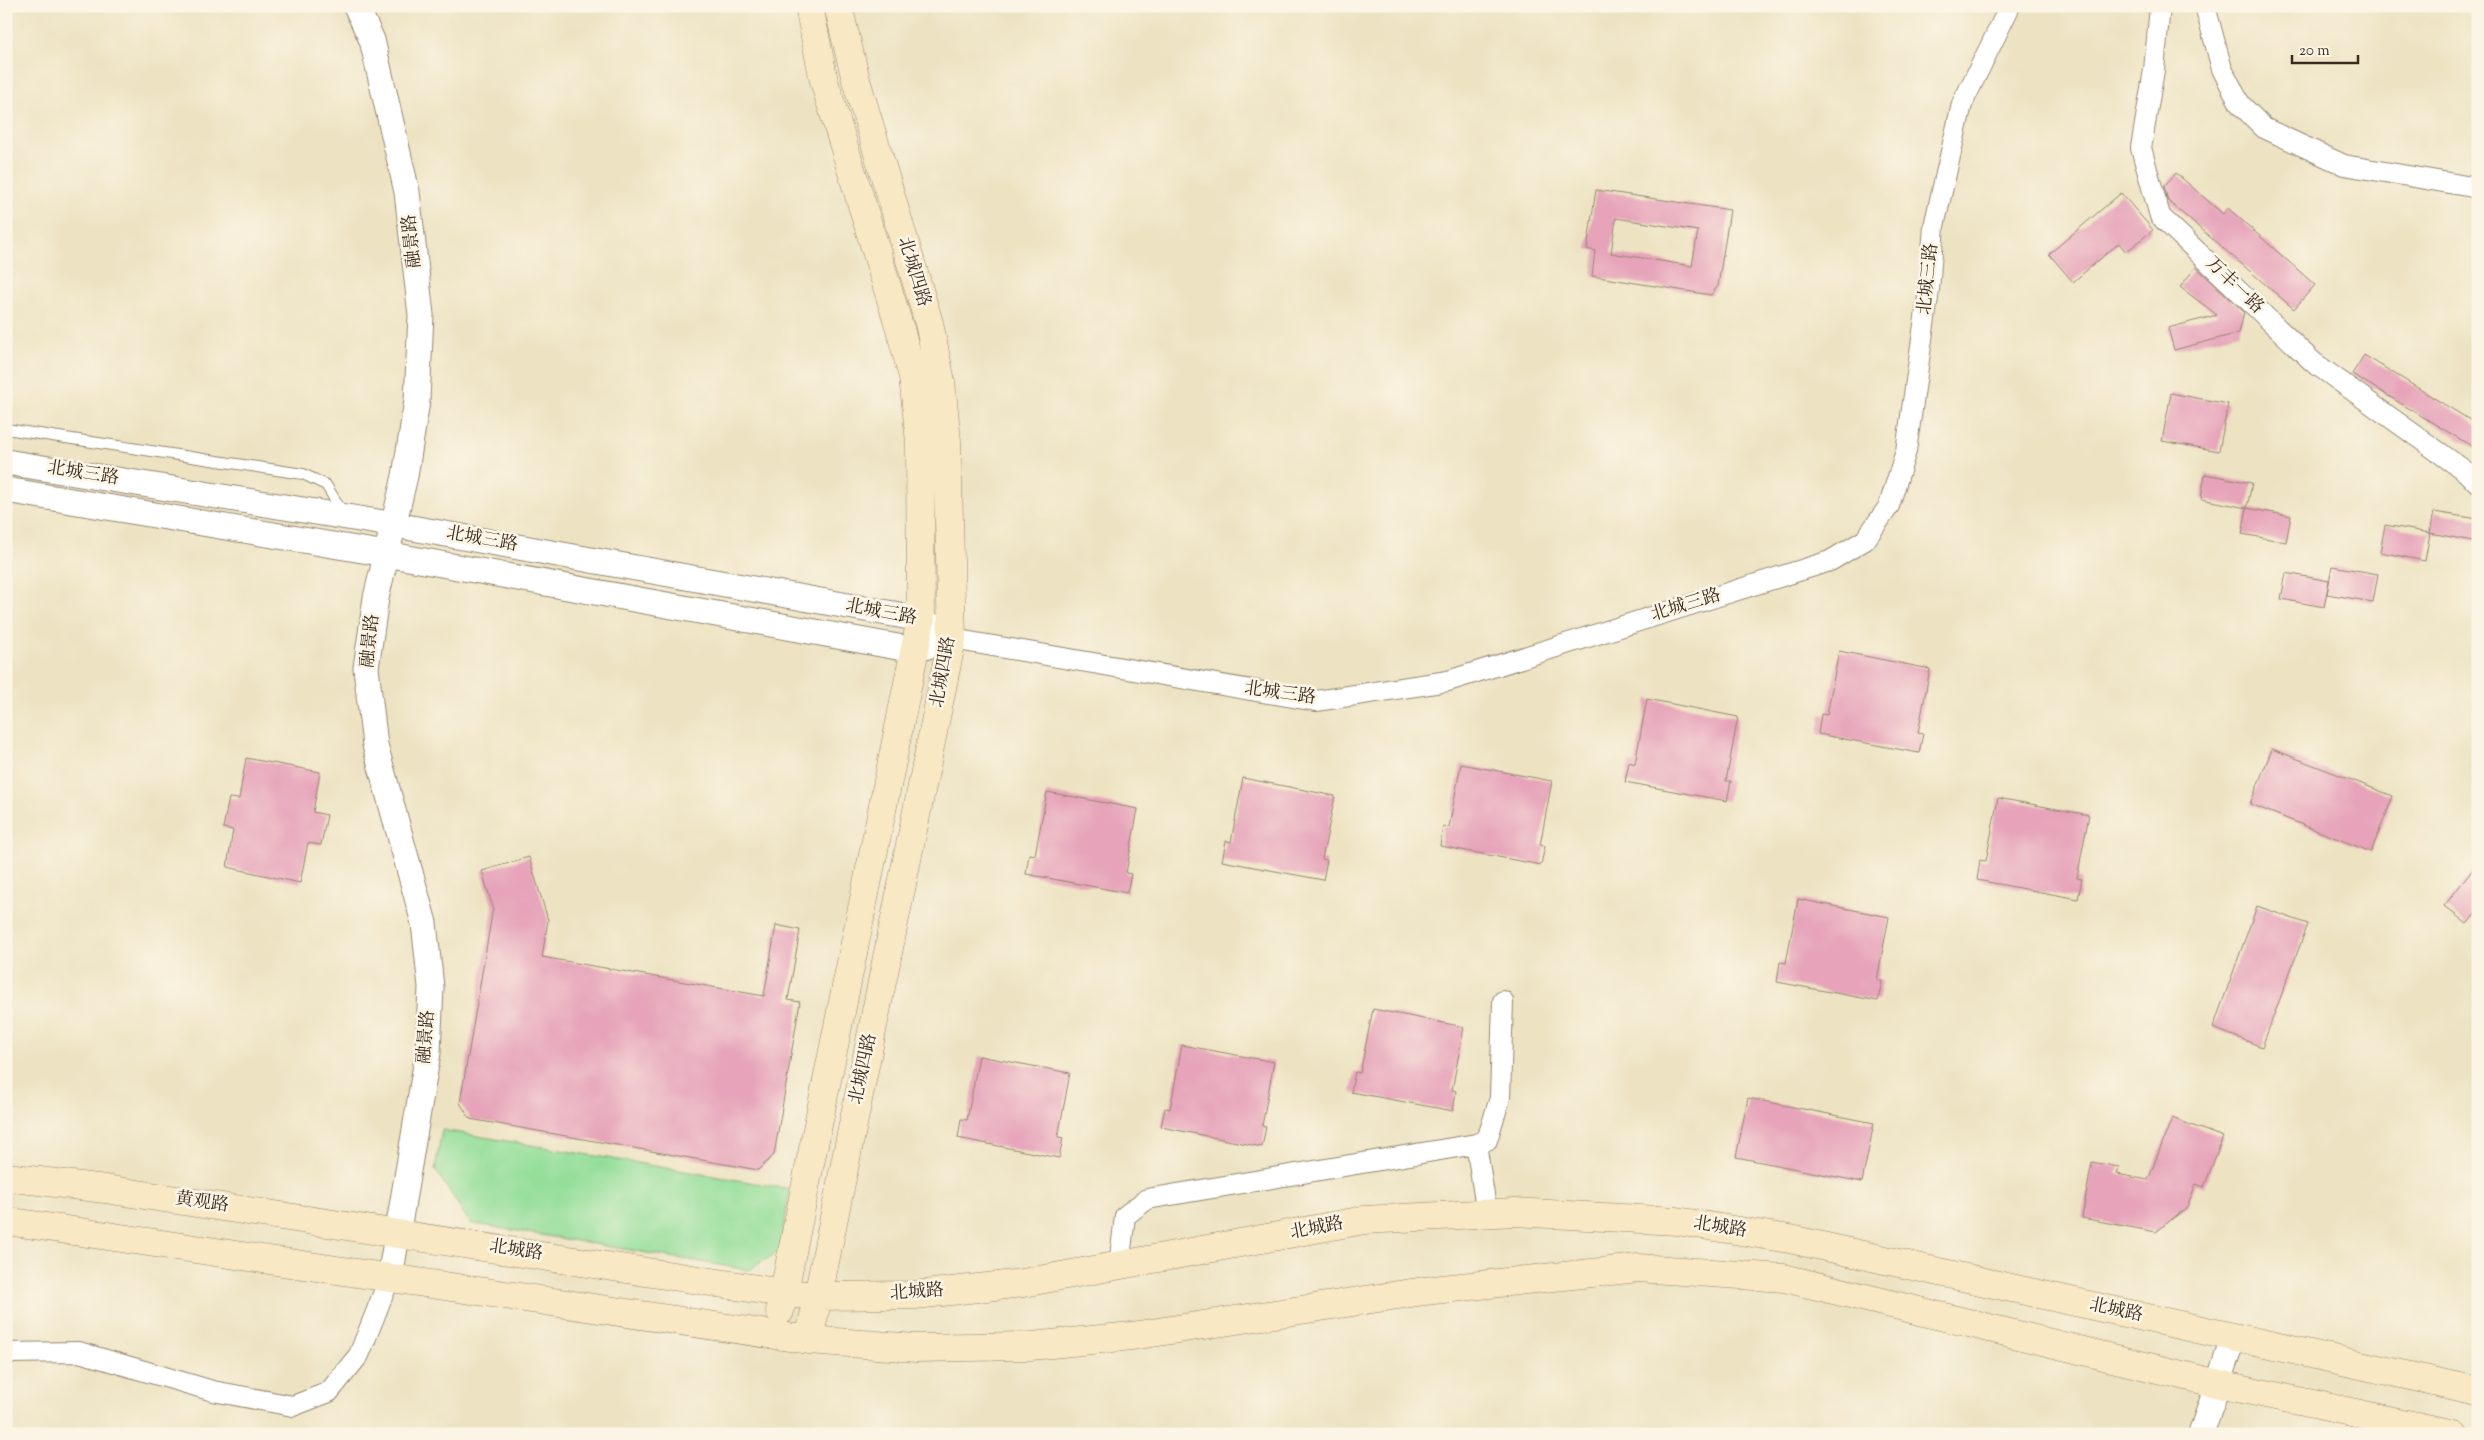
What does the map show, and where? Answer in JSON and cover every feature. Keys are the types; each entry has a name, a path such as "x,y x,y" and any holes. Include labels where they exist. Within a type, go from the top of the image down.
{"main road":[{"name":"北城四路","path":"775,1333 921,620 920,442 913,377 824,81 809,6"},
{"name":"北城四路","path":"809,1340 952,639 947,441 941,382 928,323 856,80 838,6"},
{"name":"黄观路","path":"6,1177 115,1190 397,1232"},
{"name":"北城路","path":"397,1232 783,1293 818,1296 915,1295 1023,1282 1364,1220 1515,1212 1677,1221 1790,1239 2478,1391"},
{"path":"6,1221 775,1333 809,1340 916,1348 1031,1346 1132,1336 1424,1291 1638,1268 1784,1278 2219,1384 2454,1434"}],"street":[{"name":"融景路","path":"356,6 372,40 407,192 421,315 417,401 405,476 386,554 368,647 368,693 374,745 424,923 431,987 428,1053 390,1277"},
{"name":"北城三路","path":"6,462 394,524 921,620 952,639 1316,702 1448,681 1830,561 1865,540 1889,506 1906,451 1929,290 1934,226 1962,104 2010,6"},
{"name":"万丰一路","path":"2160,6 2154,70 2141,148 2160,216 2313,362 2465,470 2478,484"},
{"path":"2205,6 2222,69 2240,104 2264,128 2344,165 2478,188"},
{"name":"北城三路","path":"6,490 386,554 914,650 952,639"},
{"path":"1119,1266 1125,1216 1147,1199 1476,1144 1487,1140 1500,1098 1503,1001"},
{"path":"1476,1144 1487,1214"},
{"path":"6,1353 79,1352 213,1390 293,1406 330,1392 359,1355 390,1277"},
{"path":"2201,1434 2234,1336"}],"lane":[{"path":"6,429 303,474 326,485 345,516"}],"green space":[{"path":"442,1130 790,1189 780,1251 748,1270 470,1223 435,1169"}],"building":[{"path":"2176,173 2223,214 2228,208 2315,285 2294,309 2168,201 2164,186"},
{"path":"1596,190 1730,210 1718,286 1711,295 1592,276 1595,251 1587,249","holes":["1616,218 1698,231 1692,266 1611,253"]},
{"path":"2121,193 2153,230 2126,252 2119,243 2073,282 2049,254"},
{"path":"2196,267 2244,312 2239,333 2174,350 2168,328 2217,315 2180,287"},
{"path":"2364,355 2478,425 2478,450 2352,374"},
{"path":"2171,393 2228,404 2219,451 2162,441"},
{"path":"2205,474 2252,483 2247,508 2201,499"},
{"path":"2247,508 2291,516 2286,542 2242,534"},
{"path":"2434,512 2478,519 2478,542 2430,533"},
{"path":"2385,525 2430,533 2425,561 2380,552"},
{"path":"2332,566 2378,574 2373,602 2327,594"},
{"path":"2286,573 2329,581 2324,607 2281,599"},
{"path":"1839,651 1930,669 1918,733 1923,734 1919,753 1818,734 1821,714 1827,715"},
{"path":"1647,699 1738,717 1726,781 1731,781 1727,801 1625,782 1629,762 1635,764"},
{"path":"2272,749 2393,796 2371,852 2250,804"},
{"path":"246,758 320,772 313,812 327,815 321,845 308,843 300,883 227,867 233,830 223,828 229,798 239,799"},
{"path":"1461,764 1552,781 1540,845 1545,846 1541,865 1440,846 1443,826 1449,827"},
{"path":"1243,778 1335,796 1322,859 1327,860 1323,880 1222,861 1226,841 1231,842"},
{"path":"1047,792 1138,809 1126,873 1131,874 1127,893 1026,874 1029,854 1035,855"},
{"path":"1998,798 2089,815 2077,878 2082,879 2078,899 1977,880 1980,860 1986,861"},
{"path":"529,857 548,920 542,957 764,996 776,925 800,930 788,1000 800,1002 774,1155 758,1170 470,1119 460,1103 493,908 482,871"},
{"path":"2478,863 2478,911 2467,924 2444,906"},
{"path":"1798,899 1889,917 1877,980 1882,981 1878,1001 1777,982 1780,962 1786,963"},
{"path":"2257,906 2308,924 2262,1047 2213,1028"},
{"path":"1373,1009 1464,1027 1452,1090 1456,1091 1453,1111 1351,1092 1355,1072 1360,1073"},
{"path":"1182,1045 1274,1062 1262,1126 1266,1127 1262,1147 1161,1127 1165,1108 1170,1109"},
{"path":"979,1056 1070,1073 1058,1137 1063,1138 1059,1158 958,1138 961,1119 967,1120"},
{"path":"1748,1098 1874,1123 1862,1182 1736,1157"},
{"path":"2172,1118 2223,1137 2204,1187 2196,1184 2187,1207 2156,1232 2082,1218 2092,1162 2119,1167 2117,1174 2148,1180"}]}
